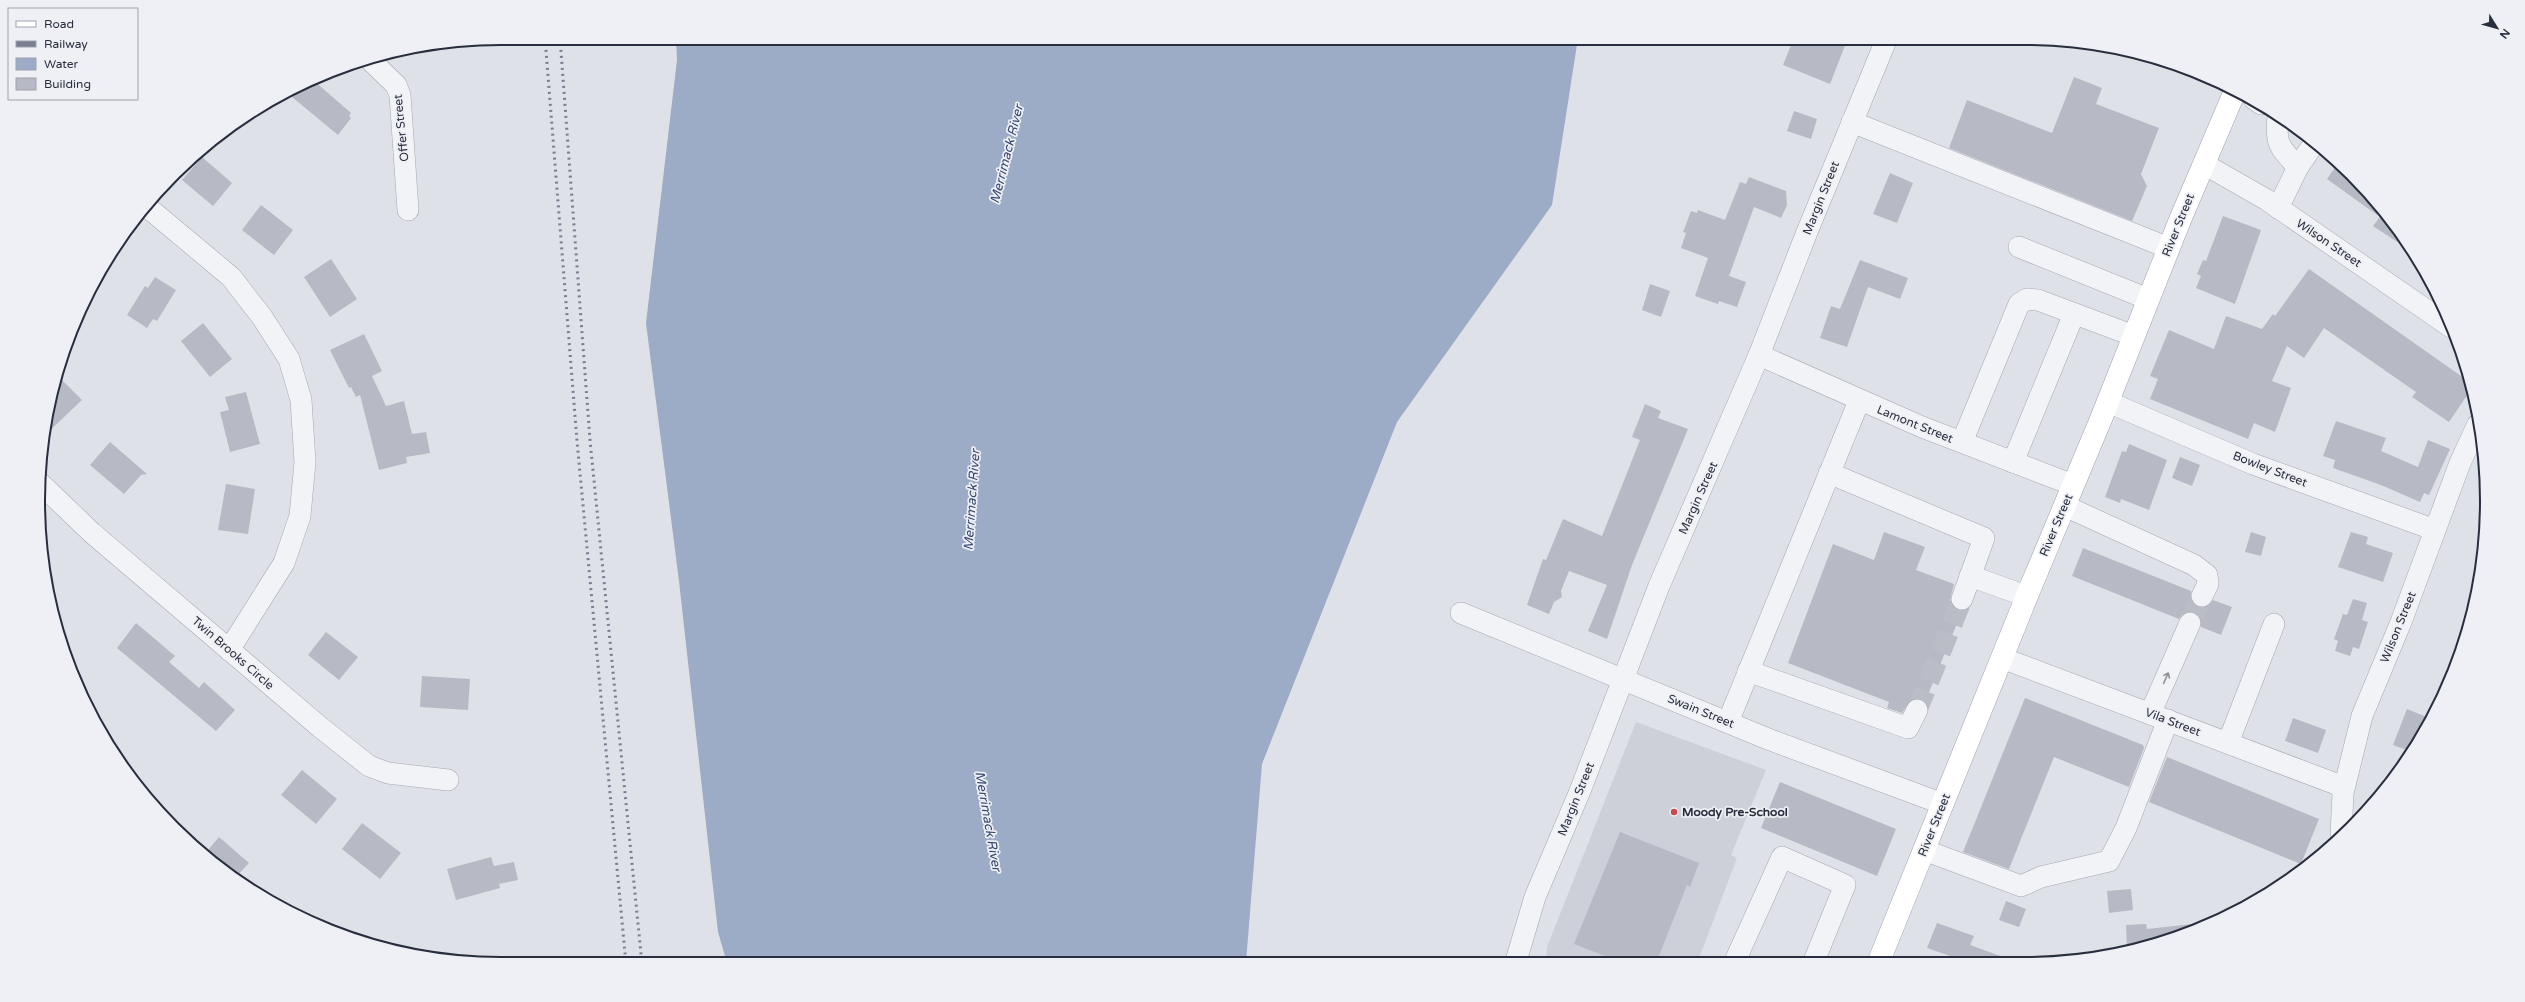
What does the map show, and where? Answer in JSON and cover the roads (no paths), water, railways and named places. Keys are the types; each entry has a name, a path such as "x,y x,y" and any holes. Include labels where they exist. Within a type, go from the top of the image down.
{"main road":[{"name":"River Street","path":"1880,957 2026,596 2065,506 2169,248 2233,96"}],"street":[{"name":"Margin Street","path":"1517,957 1535,897 1580,791 1659,586 1759,355 1884,45"},
{"name":"Offer Street","path":"374,63 396,85 400,95 408,210"},
{"path":"1852,122 2169,248"},
{"path":"2277,122 2276,136 2285,153 2298,167"},
{"path":"2278,208 2298,167 2312,147"},
{"name":"Wilson Street","path":"2204,164 2278,208 2443,321"},
{"path":"150,209 231,277 262,317 289,359 301,400 305,462 300,516 284,563 229,650"},
{"path":"2019,247 2148,300"},
{"path":"1962,442 2019,304 2027,299 2038,300 2134,336"},
{"path":"2013,462 2074,314"},
{"name":"Lamont Street","path":"1759,355 1859,401 2073,485"},
{"path":"1728,722 1859,401"},
{"name":"Bowley Street","path":"2108,402 2253,464 2435,530"},
{"name":"Wilson Street","path":"2342,827 2344,787 2362,716 2402,622 2460,463 2474,432"},
{"path":"1829,473 1984,538 1962,599"},
{"name":"Twin Brooks Circle","path":"45,488 91,532 320,727 369,766 388,773 448,780"},
{"path":"2065,506 2194,566 2207,575 2208,584 2202,596"},
{"path":"1970,576 2026,596"},
{"name":"Swain Street","path":"1461,613 1768,739 1943,804"},
{"path":"1924,850 2021,886 2041,877 2109,861 2126,828 2159,717 2190,623"},
{"path":"2228,743 2274,624"},
{"name":"Vila Street","path":"2002,658 2344,787"},
{"path":"1748,671 1908,728 1917,710"},
{"path":"1737,957 1782,857 1845,885 1816,957"}],"water":[{"name":"Merrimack River","path":"676,45 1577,45 1552,205 1397,422 1262,764 1246,957 725,957 718,932 679,581 646,323 677,60"}],"tunnel":[{"path":"2190,623 2202,596"},
{"path":"1917,710 1962,599"}],"railway":[{"path":"546,45 577,441 625,957"},
{"path":"561,45 590,440 641,957"}],"place":[{"name":"Moody Pre-School","path":"1674,812"}]}
